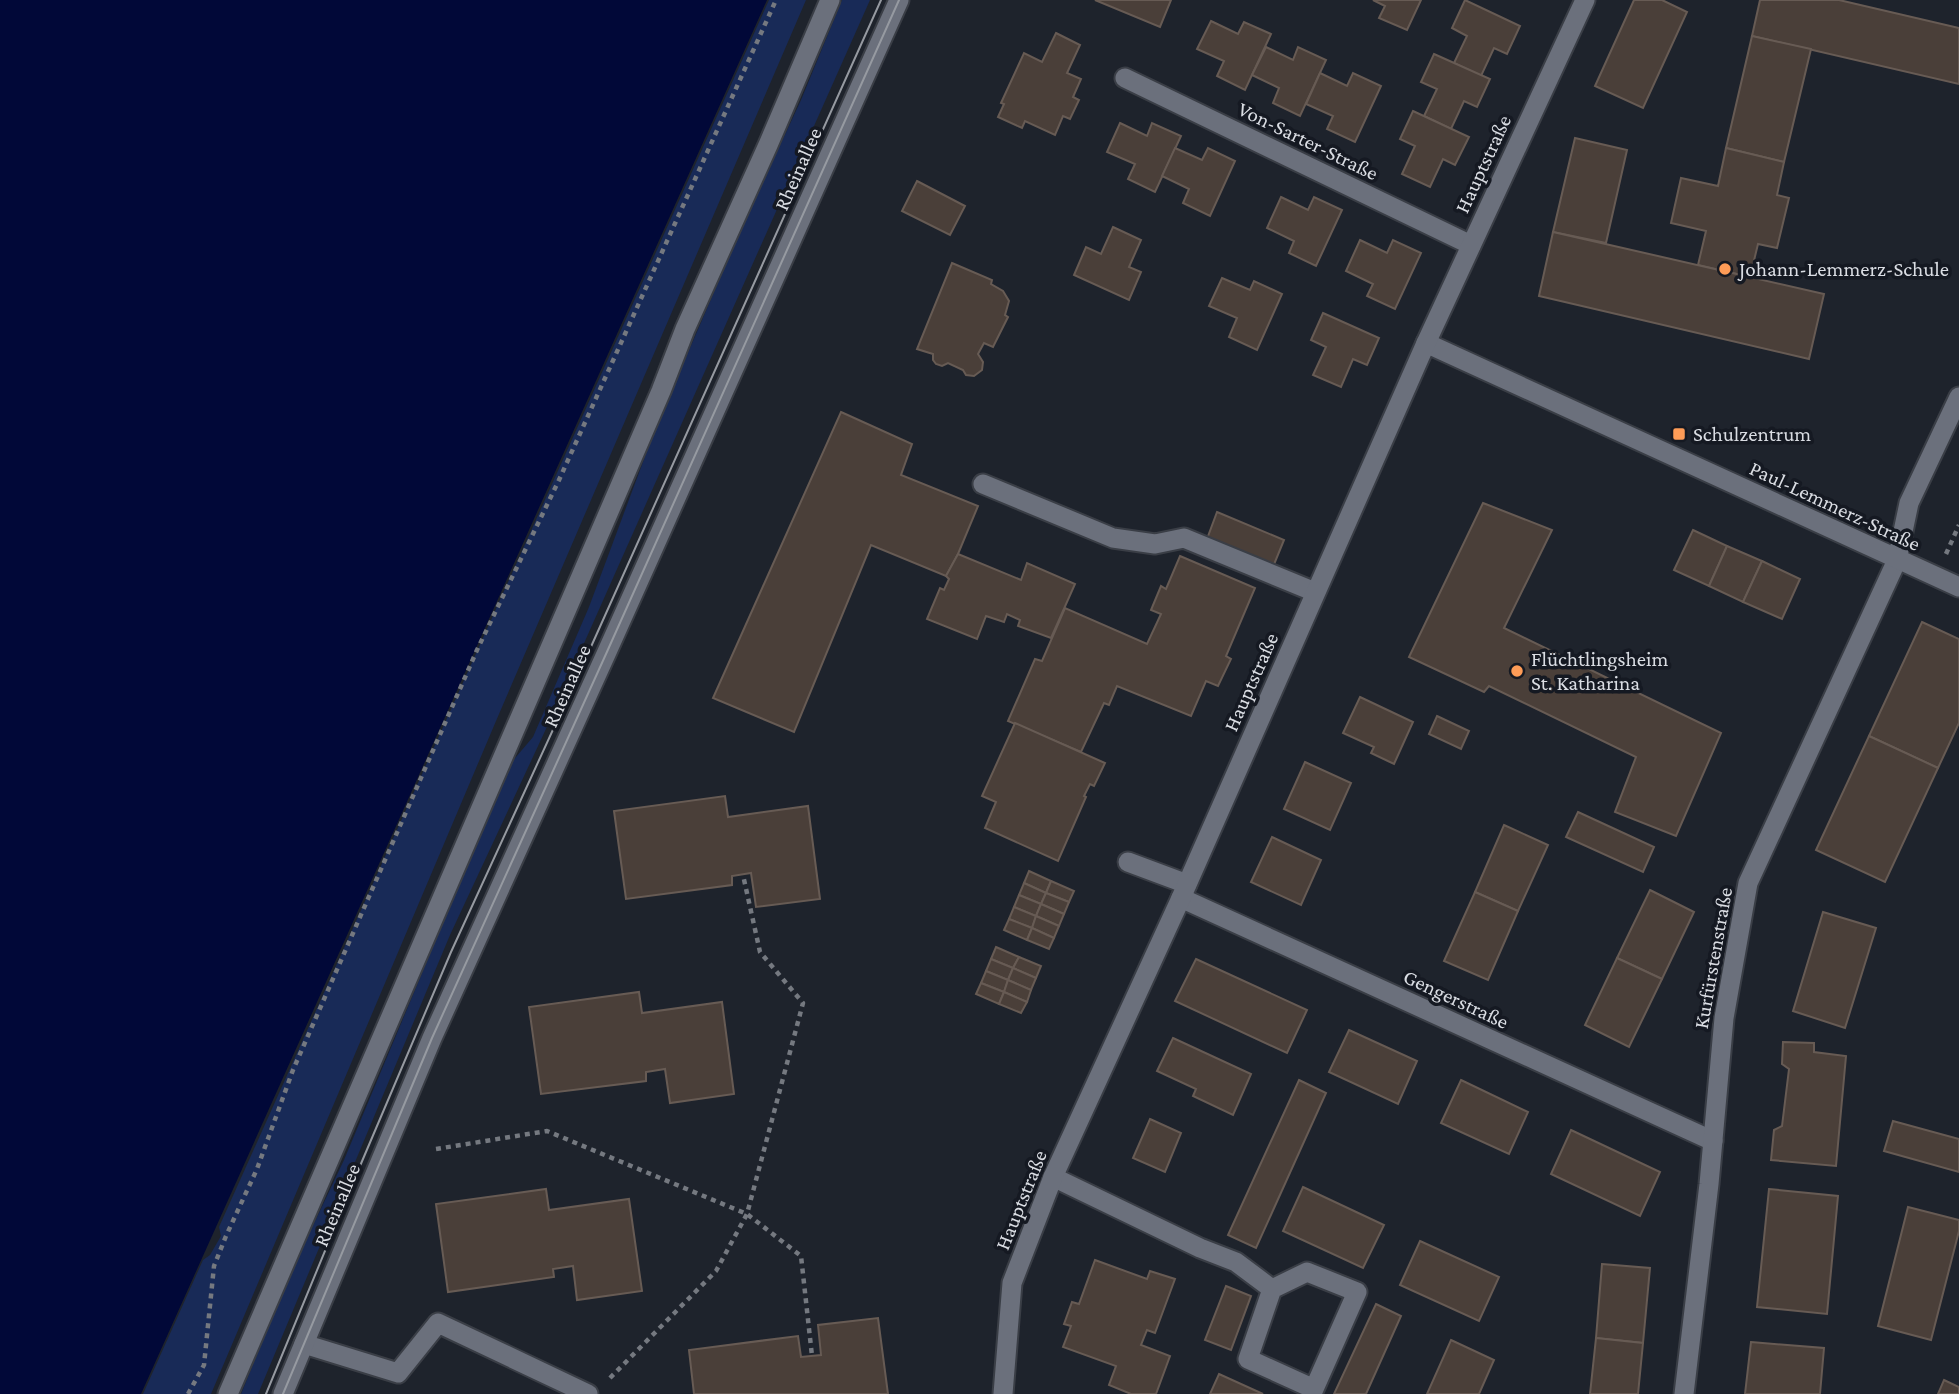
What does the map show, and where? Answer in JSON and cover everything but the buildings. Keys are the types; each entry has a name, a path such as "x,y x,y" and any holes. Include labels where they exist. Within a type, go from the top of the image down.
{"street":[{"name":"Rheinallee","path":"228,1394 661,391 685,329 830,0"},
{"name":"Rheinallee","path":"283,1394 432,1038 899,0"},
{"name":"Hauptstraße","path":"1003,1394 1012,1283 1053,1177 1184,891 1426,343 1585,0"},
{"name":"Von-Sarter-Straße","path":"1125,78 1471,245"},
{"name":"Paul-Lemmerz-Straße","path":"1426,343 1959,587"},
{"name":"Kurfürstenstraße","path":"1684,1394 1724,1018 1748,883 1897,560 1909,503 1959,397"},
{"path":"983,484 1113,537 1155,544 1184,538 1315,592"},
{"name":"Gengerstraße","path":"1128,862 1713,1141"},
{"path":"1053,1177 1200,1248 1236,1262 1272,1289"},
{"path":"1307,1272 1357,1292 1314,1389 1248,1359 1272,1289 1307,1272"},
{"path":"304,1344 398,1373 438,1323 596,1389"}],"path":[{"path":"188,1394 204,1365 214,1266 257,1169 293,1070 477,650 559,480 775,0"},
{"path":"596,1389 716,1271 747,1214 803,1003 760,952 743,875"},
{"path":"436,1149 547,1131 747,1214 801,1256 812,1356"}],"shaded area":[{"path":"0,0 767,0 141,1394 0,1394"},
{"path":"769,0 806,0 211,1394 143,1394 203,1260 210,1255 221,1236 219,1227"},
{"path":"842,0 870,0 545,731 450,935 258,1394 241,1394 290,1274 344,1160 510,764 533,737 589,607 656,427 739,234 801,100"}],"tram line":[{"path":"266,1394 451,952 881,0"},
{"path":"283,1394 432,1038 899,0"}],"place":[{"name":"Johann-Lemmerz-Schule","path":"1725,269"},
{"name":"Schulzentrum","path":"1679,434"},
{"name":"Flüchtlingsheim St. Katharina","path":"1517,671"}]}
